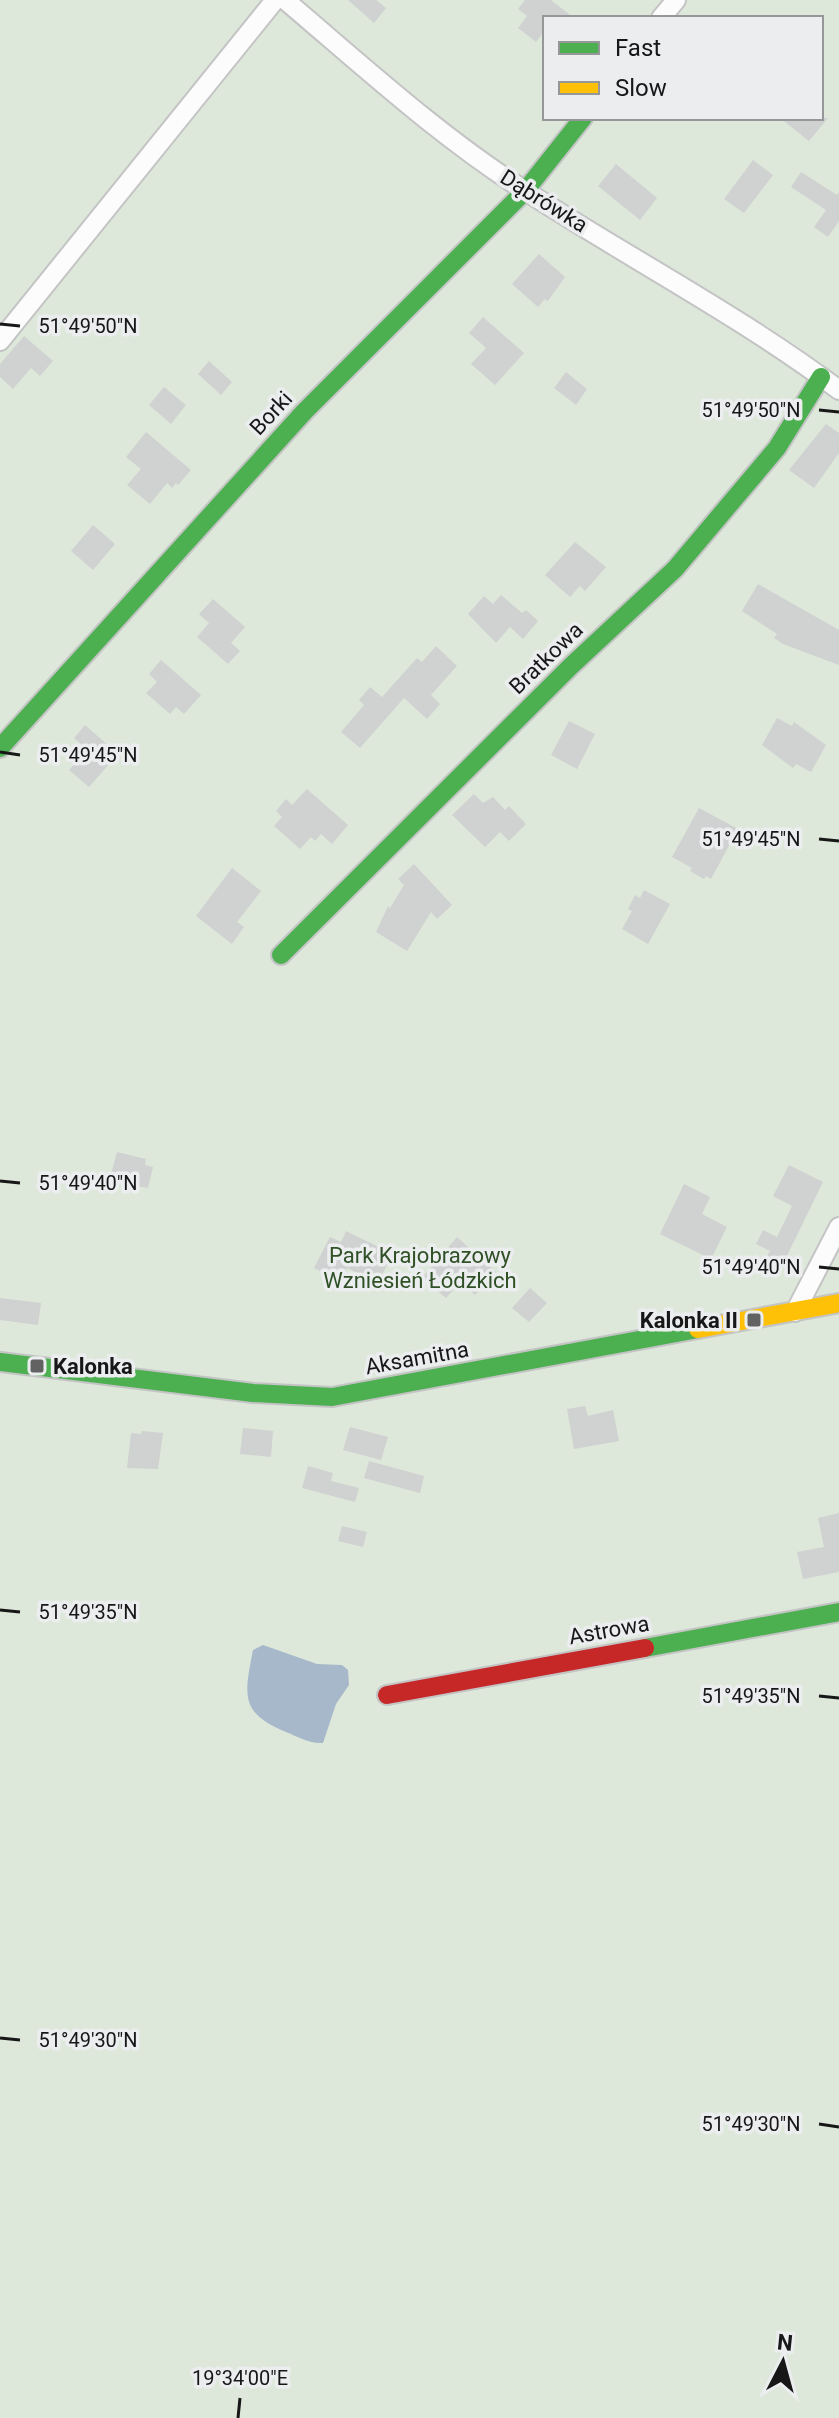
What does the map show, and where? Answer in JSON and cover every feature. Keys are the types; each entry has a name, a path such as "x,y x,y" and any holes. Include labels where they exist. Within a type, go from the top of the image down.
{"street":[{"path":"0,341 275,0"},
{"name":"Dąbrówka","path":"285,0 390,89 525,191 714,305 839,390"},
{"path":"663,16 676,0"},
{"name":"Borki","path":"0,748 304,412 525,191 581,120"},
{"name":"Bratkowa","path":"281,955 571,666 675,569 777,448 821,377"},
{"path":"795,1312 839,1227"},
{"name":"Aksamitna","path":"0,1362 253,1393 332,1397 839,1303"},
{"name":"Astrowa","path":"387,1695 839,1612"}],"green space":[{"name":"Park Krajobrazowy Wzniesień Łódzkich","path":"0,0 839,0 839,2418 0,2418"}],"water":[{"path":"263,1645 317,1664 342,1665 348,1670 349,1685 336,1704 323,1743 304,1740 271,1725 253,1710 247,1691 250,1666 253,1650"}],"building":[{"path":"348,0 376,0 386,8 374,23"},
{"path":"525,0 551,0 571,16 543,16 543,33 536,42 518,28 527,16 518,9"},
{"path":"828,118 809,141 783,120"},
{"path":"753,160 773,175 744,213 724,199"},
{"path":"616,164 657,198 640,220 598,186"},
{"path":"801,172 837,195 839,192 839,221 828,237 814,227 826,210 791,187"},
{"path":"539,254 565,277 548,301 545,299 538,307 512,284"},
{"path":"483,317 524,353 495,385 471,364 486,348 469,333"},
{"path":"24,336 53,361 40,376 31,368 13,389 0,377 0,364"},
{"path":"209,361 232,382 221,395 198,374"},
{"path":"566,372 587,389 576,405 554,388"},
{"path":"164,387 186,405 171,424 149,405"},
{"path":"826,424 839,433 839,453 814,488 789,470"},
{"path":"146,432 191,470 178,485 176,483 172,488 167,483 150,504 127,485 141,469 126,457"},
{"path":"93,525 115,544 93,570 71,551"},
{"path":"575,542 606,567 585,591 580,586 570,597 545,575"},
{"path":"758,584 839,630 839,665 783,644 774,638 777,634 742,611"},
{"path":"501,595 522,613 526,610 538,621 523,639 510,627 496,643 468,614 484,596 493,604"},
{"path":"213,599 245,627 231,643 240,651 228,664 197,637 209,623 199,614"},
{"path":"436,646 457,666 431,695 440,704 427,719 404,698 360,748 341,732 364,705 359,700 370,687 382,697 417,658 422,662"},
{"path":"161,660 201,695 184,714 176,707 170,714 146,693 157,682 149,674"},
{"path":"777,718 792,726 794,722 826,745 811,772 796,764 793,768 762,745"},
{"path":"569,721 595,734 577,769 551,755"},
{"path":"85,725 118,754 89,787 69,770 88,750 74,738"},
{"path":"307,789 348,825 332,844 321,834 315,841 311,837 300,849 274,826 282,817 276,811 286,799 292,805"},
{"path":"474,794 483,803 493,797 505,810 509,806 526,824 509,841 500,832 485,847 452,815"},
{"path":"699,808 738,829 711,879 706,876 704,879 672,857"},
{"path":"414,864 452,905 437,919 431,912 407,951 376,932 388,906 390,908 404,885 398,879"},
{"path":"232,868 261,891 237,922 244,927 232,944 196,916"},
{"path":"644,890 670,904 648,944 622,929 632,911 628,909 635,895 640,898"},
{"path":"117,1152 146,1159 145,1165 153,1167 148,1188 109,1181"},
{"path":"789,1165 823,1182 782,1266 766,1258 770,1251 756,1244 763,1230 777,1237 792,1206 773,1196"},
{"path":"684,1184 710,1197 702,1214 727,1227 711,1259 660,1234"},
{"path":"346,1231 387,1251 383,1260 388,1263 378,1283 347,1268 341,1282 314,1268 330,1237 341,1242"},
{"path":"457,1237 496,1272 475,1295 460,1282 446,1298 422,1278"},
{"path":"530,1288 547,1303 529,1322 512,1308"},
{"path":"0,1298 41,1303 38,1325 0,1320"},
{"path":"585,1406 588,1416 613,1410 619,1441 574,1449 567,1409"},
{"path":"350,1427 388,1437 381,1460 343,1450"},
{"path":"243,1428 273,1431 271,1457 240,1454"},
{"path":"142,1431 163,1433 158,1469 127,1468 131,1433 141,1434"},
{"path":"369,1461 424,1476 420,1493 364,1478"},
{"path":"308,1466 333,1473 331,1481 359,1488 355,1502 302,1488"},
{"path":"839,1513 839,1572 803,1579 797,1552 824,1547 818,1518"},
{"path":"342,1526 367,1532 363,1547 338,1541"}],"traffic: fast":[{"path":"0,748 304,412 525,191 581,120"},
{"path":"281,955 571,666 675,569 777,448 821,377"},
{"path":"0,1362 253,1393 332,1397 698,1329"},
{"path":"645,1648 839,1612"}],"traffic: slow":[{"path":"698,1329 839,1303"}],"traffic: jam":[{"path":"387,1695 645,1648"}],"place":[{"name":"Kalonka II","path":"754,1320"},
{"name":"Kalonka","path":"37,1366"}]}
